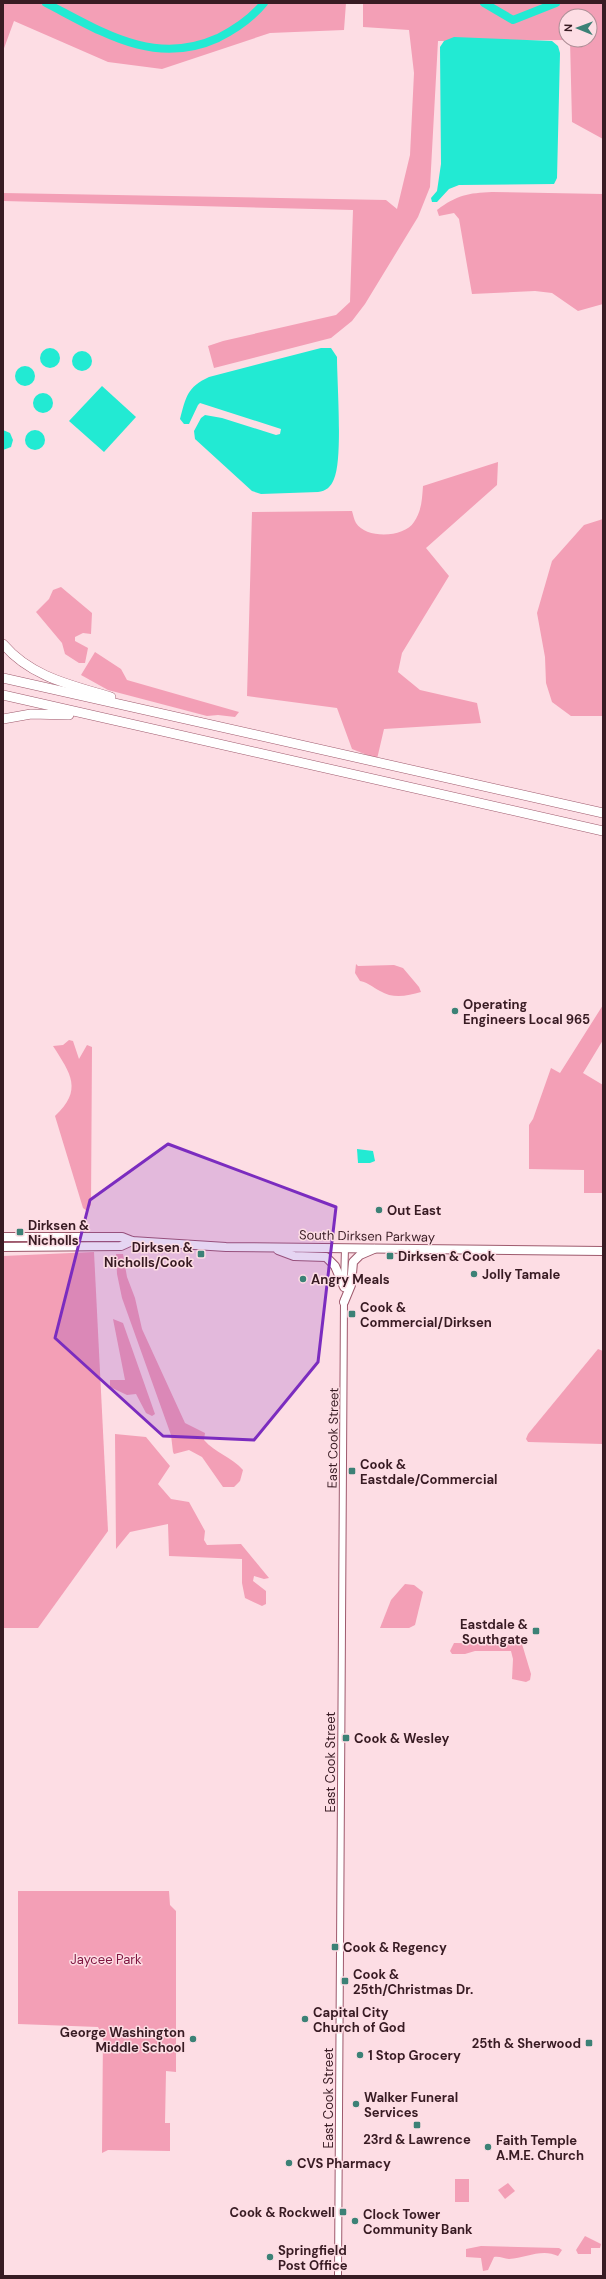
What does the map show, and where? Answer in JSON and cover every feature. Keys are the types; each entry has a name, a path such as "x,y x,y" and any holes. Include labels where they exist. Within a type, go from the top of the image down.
{"highway":[{"path":"3,644 22,662 56,681 182,718"},
{"path":"3,678 603,813"},
{"path":"3,695 603,830"},
{"path":"3,719 31,714 56,714 138,726"}],"main road":[{"name":"South Dirksen Parkway","path":"3,1237 122,1237 132,1241 207,1246 603,1251"},
{"name":"South Dirksen Parkway","path":"3,1247 121,1246 132,1241"},
{"path":"272,1247 294,1256 326,1257 335,1266 344,1287"},
{"path":"344,1302 351,1285 353,1262 360,1256 375,1248"}],"street":[{"name":"East Cook Street","path":"338,2276 345,1248"}],"highlighted area":[{"path":"168,1144 336,1207 318,1362 254,1440 163,1436 55,1338 90,1200"}],"green space":[{"path":"3,3 346,3 344,30 270,33 162,69 108,62 14,21 3,51"},
{"path":"363,3 603,3 603,139 572,122 570,48 598,48 598,8 558,8 558,40 438,41 430,187 418,217 365,304 352,321 331,338 214,368 208,346 223,341 336,315 350,302 353,210 3,201 3,193 386,200 397,209 410,155 414,73 409,30 363,27"},
{"path":"492,192 603,194 603,304 578,311 552,293 535,291 472,294 459,219 454,213 439,216 437,210 451,201 463,196"},
{"path":"498,462 497,485 426,548 449,576 402,653 398,672 420,690 477,703 481,723 384,729 377,759 352,749 337,708 247,696 252,512 352,511 355,522 368,532 376,534 394,534 409,527 417,518 422,500 423,486"},
{"path":"603,519 603,716 571,716 552,702 546,683 545,657 537,613 552,561 584,525"},
{"path":"61,587 92,613 91,634 83,633 75,637 75,641 88,648 85,663 79,663 65,654 62,643 36,612 49,599 53,590"},
{"path":"95,652 121,669 127,680 239,712 235,717 218,715 207,716 108,690 81,675"},
{"path":"356,964 358,966 394,965 403,968 419,987 421,992 400,996 385,994 360,981 355,973"},
{"path":"603,1005 603,1040 583,1073 603,1085 603,1193 584,1193 584,1170 529,1169 529,1125 533,1119 551,1068 560,1073"},
{"path":"69,1040 73,1041 79,1059 87,1045 92,1047 91,1205 87,1211 83,1208 55,1116 64,1107 69,1098 71,1082 65,1065 53,1046 63,1045"},
{"path":"94,1252 108,1531 38,1628 3,1628 3,1256"},
{"path":"116,1254 123,1254 127,1277 135,1298 142,1329 185,1423 205,1433 204,1440 208,1444 243,1470 240,1481 234,1487 223,1487 202,1457 189,1450 174,1454 171,1435 122,1298 117,1274"},
{"path":"113,1319 123,1323 155,1414 152,1416 146,1413 136,1394 127,1395 110,1387 110,1380 125,1380"},
{"path":"598,1349 603,1351 603,1444 528,1442 526,1439 528,1434"},
{"path":"115,1434 146,1437 170,1466 158,1484 171,1499 189,1502 205,1531 204,1540 207,1545 241,1544 269,1578 264,1579 254,1576 253,1581 266,1591 266,1604 262,1606 245,1598 242,1583 242,1559 169,1556 168,1524 130,1532 116,1549"},
{"path":"405,1584 414,1585 423,1592 415,1625 409,1628 380,1628 391,1600"},
{"path":"454,1643 522,1644 531,1674 530,1680 526,1682 512,1679 513,1659 511,1651 475,1651 465,1654 452,1654 450,1651"},
{"name":"Jaycee Park","path":"18,1891 169,1891 170,1905 176,1911 176,2072 166,2071 165,2123 170,2123 170,2151 108,2150 102,2153 103,2032 100,2031 98,2027 18,2024"},
{"path":"455,2179 469,2179 469,2202 455,2202"},
{"path":"508,2183 515,2191 505,2199 498,2190"},
{"path":"585,2236 601,2244 600,2248 591,2248 591,2254 578,2254 576,2250"},
{"path":"481,2246 559,2248 562,2250 558,2256 540,2253 509,2259 494,2257 488,2270 483,2271 481,2258 466,2257 466,2249"}],"shaded area":[{"path":"454,37 552,41 558,46 560,53 557,178 554,184 459,185 449,189 437,202 432,202 431,198 437,191 441,164 440,47 444,41"},
{"path":"46,348 54,348 60,354 60,362 54,368 46,368 40,362 40,354"},
{"path":"321,348 331,348 337,357 339,438 337,469 333,482 328,488 318,492 261,494 252,491 195,439 194,431 201,418 205,415 222,418 276,435 280,434 281,429 200,403 189,424 184,424 180,419 188,394 196,385 209,377"},
{"path":"78,351 86,351 92,357 92,365 86,371 78,371 72,365 72,357"},
{"path":"21,366 29,366 35,372 35,380 29,386 21,386 15,380 15,372"},
{"path":"102,386 136,417 104,452 69,421"},
{"path":"39,393 47,393 53,399 53,407 47,413 39,413 33,407 33,399"},
{"path":"3,430 10,433 13,440 11,447 3,450"},
{"path":"35,430 42,433 45,440 42,447 35,450 28,447 25,440 28,433"},
{"path":"357,1149 373,1151 375,1161 370,1163 358,1163"}],"waterway":[{"path":"46,3 88,25 129,42 150,47 172,49 195,46 218,38 243,23 264,3"},
{"path":"484,3 513,20 556,3"}],"place":[{"name":"Operating Engineers Local 965","path":"455,1011"},
{"name":"Out East","path":"379,1210"},
{"name":"Dirksen & Nicholls","path":"20,1232"},
{"name":"Dirksen & Nicholls/Cook","path":"201,1254"},
{"name":"Dirksen & Cook","path":"390,1256"},
{"name":"Jolly Tamale","path":"474,1274"},
{"name":"Angry Meals","path":"303,1279"},
{"name":"Cook & Commercial/Dirksen","path":"352,1314"},
{"name":"Cook & Eastdale/Commercial","path":"352,1471"},
{"name":"Eastdale & Southgate","path":"536,1631"},
{"name":"Cook & Wesley","path":"346,1738"},
{"name":"Cook & Regency","path":"335,1947"},
{"name":"Cook & 25th/Christmas Dr.","path":"345,1981"},
{"name":"Capital City Church of God","path":"305,2019"},
{"name":"George Washington Middle School","path":"193,2039"},
{"name":"25th & Sherwood","path":"589,2043"},
{"name":"1 Stop Grocery","path":"360,2055"},
{"name":"Walker Funeral Services","path":"356,2104"},
{"name":"23rd & Lawrence","path":"417,2125"},
{"name":"Faith Temple A.M.E. Church","path":"488,2147"},
{"name":"CVS Pharmacy","path":"289,2163"},
{"name":"Cook & Rockwell","path":"343,2212"},
{"name":"Clock Tower Community Bank","path":"355,2221"},
{"name":"Springfield Post Office","path":"270,2257"}]}
